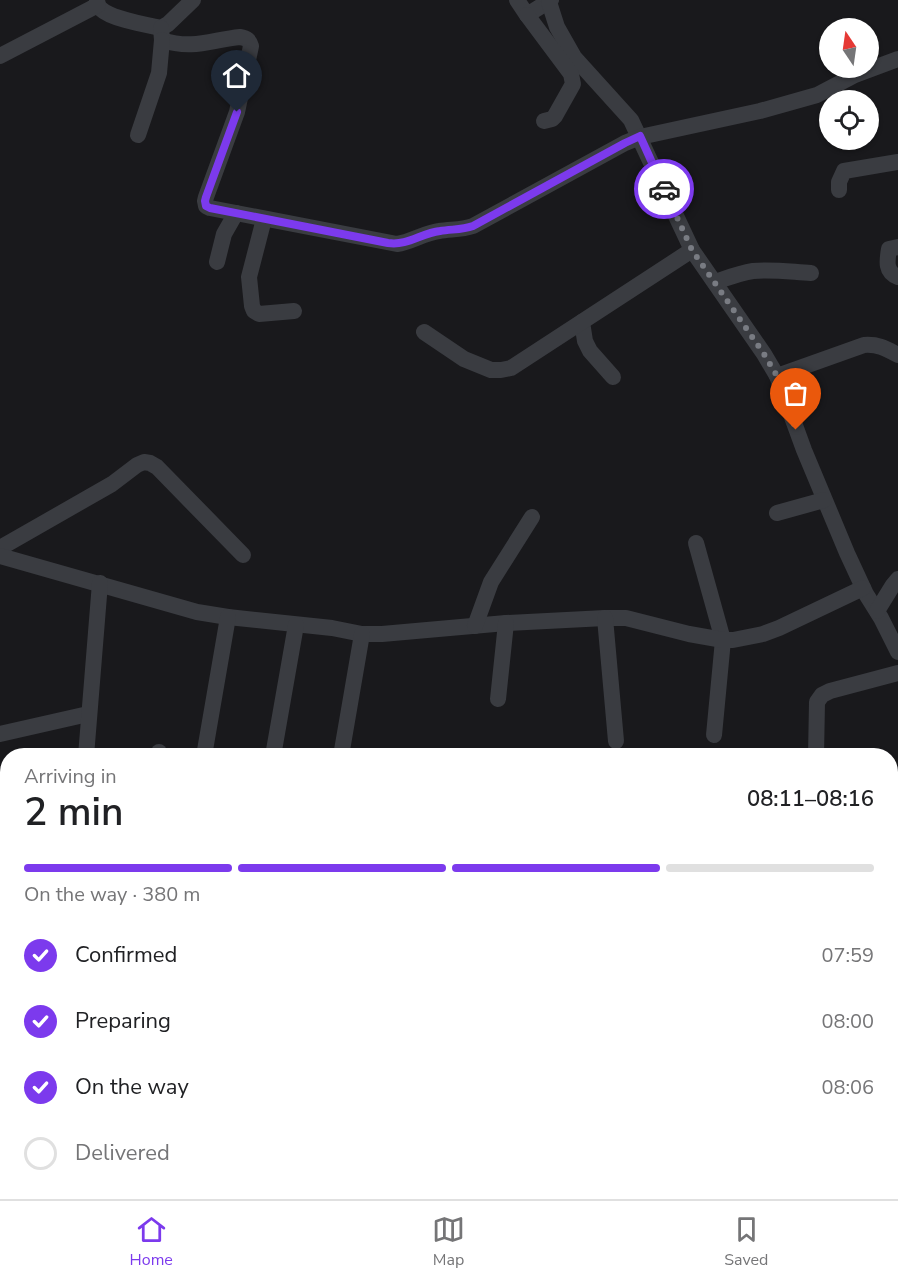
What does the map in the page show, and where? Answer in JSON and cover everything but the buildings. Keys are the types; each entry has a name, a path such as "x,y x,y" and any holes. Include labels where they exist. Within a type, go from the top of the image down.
{"street":[{"path":"138,135 159,73 162,34 168,24 193,0"},
{"path":"517,0 571,74 573,80 555,116 544,121"},
{"path":"527,15 550,1 557,27 574,57 631,120 692,250 777,376 824,500 863,588 898,652"},
{"path":"0,56 98,2 102,10 162,34 178,44 196,45 240,37 246,38 251,46 237,112 205,201 206,206 397,244 439,231 463,230 473,226 640,136 760,111 817,95 855,75 898,59"},
{"path":"839,190 839,182 844,171 898,162"},
{"path":"217,262 224,234 236,213"},
{"path":"264,219 249,277 252,306 259,314 294,311"},
{"path":"898,247 889,249 888,267 891,273 898,277"},
{"path":"424,332 464,359 491,370 511,368 692,250"},
{"path":"715,282 755,271 811,273"},
{"path":"582,322 585,341 590,351 613,377"},
{"path":"777,376 864,345 874,344 898,355"},
{"path":"0,555 144,462 150,462 157,467 243,555"},
{"path":"777,513 824,500"},
{"path":"475,626 491,582 532,517"},
{"path":"696,543 723,640 714,735"},
{"path":"0,555 178,607 228,617 332,628 362,634 506,623 626,618 689,634 733,640 779,628 863,588"},
{"path":"877,611 898,579"},
{"path":"86,748 100,584"},
{"path":"205,748 228,617"},
{"path":"605,618 616,741"},
{"path":"498,699 506,623"},
{"path":"274,748 296,625"},
{"path":"342,748 362,634"},
{"path":"816,748 818,702 822,695 898,673"},
{"path":"0,734 88,714"}],"way so far":[{"path":"664,189 692,250 777,376 796,430"}],"route":[{"path":"237,112 206,197 206,206 388,243 405,243 439,231 463,230 473,226 640,136 664,189"}]}
